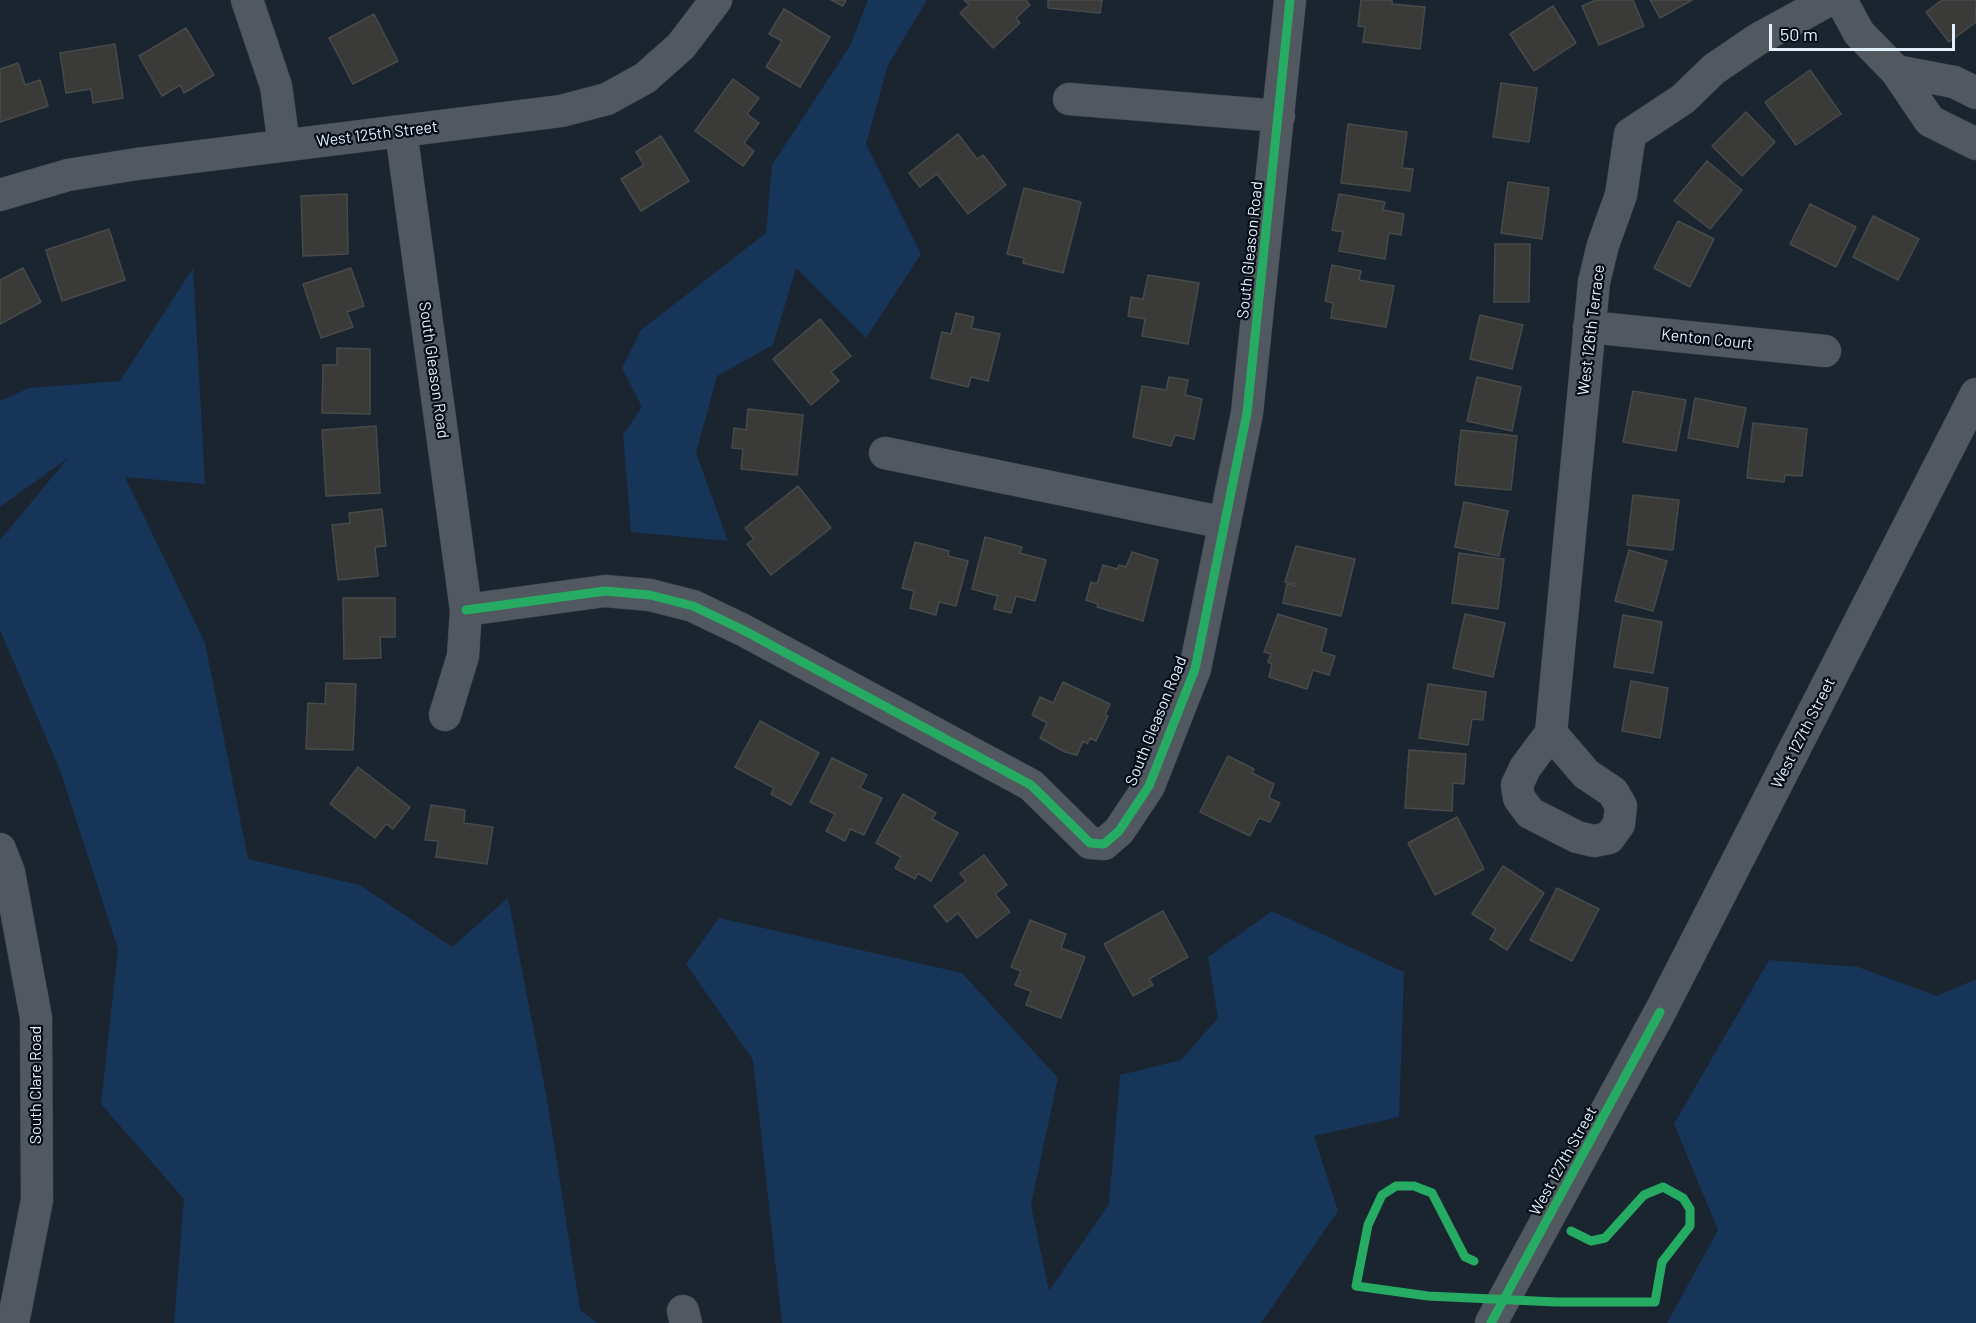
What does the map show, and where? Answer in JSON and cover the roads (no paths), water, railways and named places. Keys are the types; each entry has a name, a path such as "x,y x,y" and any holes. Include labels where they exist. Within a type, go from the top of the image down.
{"street":[{"path":"247,0 276,86 284,145"},
{"name":"West 125th Street","path":"0,195 68,175 284,145 561,111 607,99 645,78 681,46 716,0"},
{"name":"South Gleason Road","path":"466,610 605,591 650,595 693,606 1031,785 1090,843 1104,844 1119,831 1149,786 1195,669 1248,413 1290,0"},
{"name":"West 126th Terrace","path":"1551,733 1594,282 1602,245 1621,195 1630,134 1683,99 1714,69 1749,45 1829,0"},
{"path":"1841,0 1859,33 1896,71 1930,121 1976,144"},
{"path":"1896,71 1954,82 1976,93"},
{"path":"1069,99 1279,116"},
{"name":"South Gleason Road","path":"402,130 466,610 463,656 445,715"},
{"name":"Kenton Court","path":"1589,327 1825,351"},
{"name":"West 127th Street","path":"1491,1323 1660,1012 1976,394"},
{"path":"885,453 1225,523"},
{"name":"South Clare Road","path":"0,849 9,872 36,1018 37,1200 13,1323"}]}
